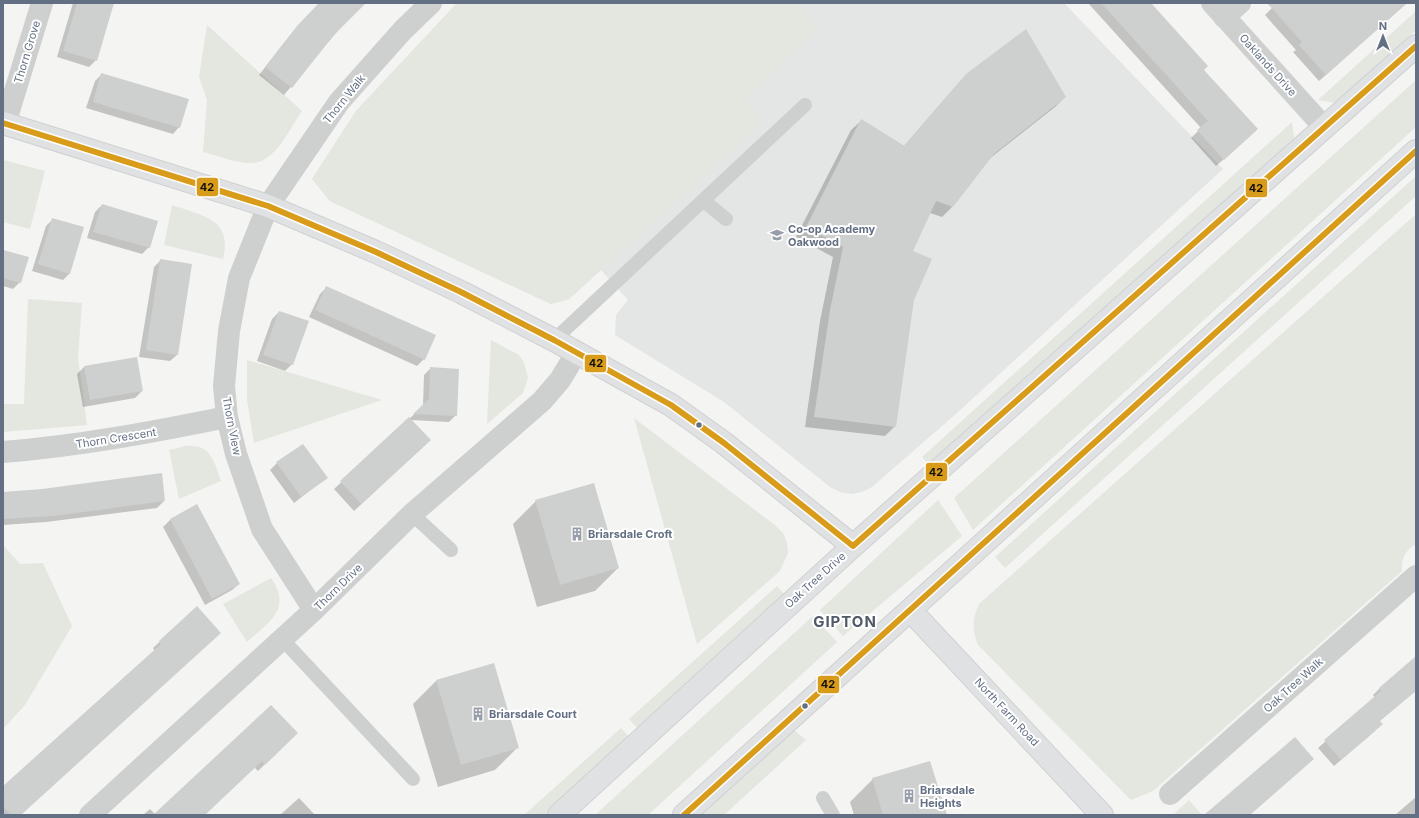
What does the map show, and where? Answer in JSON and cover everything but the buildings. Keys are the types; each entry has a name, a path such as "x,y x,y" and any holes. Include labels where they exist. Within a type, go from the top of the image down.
{"street":[{"name":"Thorn Grove","path":"4,124 42,3"},
{"name":"Thorn Walk","path":"268,206 339,102 402,30 431,3"},
{"name":"Oaklands Drive","path":"1226,8 1324,127"},
{"name":"Oak Tree Drive","path":"559,815 853,546 1416,46"},
{"path":"4,124 268,206 383,255 461,292 577,352 671,405 724,443 853,546"},
{"path":"684,815 1416,151"},
{"name":"Thorn View","path":"268,206 239,278 228,331 224,386 228,417 236,454 262,529 314,610"},
{"name":"Thorn Drive","path":"92,814 283,640 412,514 542,401 560,380 577,352"},
{"name":"Thorn Crescent","path":"3,452 60,447 146,434 228,417"},
{"name":"Oak Tree Walk","path":"1170,794 1416,576"},
{"name":"North Farm Road","path":"910,610 1102,815"}],"lane":[{"path":"554,340 806,105"},
{"path":"704,201 726,219"},
{"path":"412,514 451,550"},
{"path":"283,640 413,779"},
{"path":"823,798 833,815"}],"shaded area":[{"name":"Co-op Academy Oakwood","path":"457,3 1064,3 1223,169 957,413 872,487 862,492 851,494 840,492 830,487 724,402 615,335 616,315 628,300 601,270 569,299 551,304 330,201 312,179 356,111"},
{"path":"457,3 795,3 819,28 746,99 761,124 569,299 551,304 330,201 312,179 356,111"},
{"path":"1416,11 1416,30 1335,103 1318,100"},
{"path":"207,25 302,111 274,152 258,162 249,163 226,159 203,152 207,100 199,77"},
{"path":"1416,80 1416,127 973,530 954,498"},
{"path":"1292,122 1294,138 932,468 922,457"},
{"path":"3,160 45,171 30,229 3,222"},
{"path":"1416,176 1416,196 1005,568 995,557"},
{"path":"172,205 204,216 219,227 223,235 225,245 223,259 164,245"},
{"path":"1416,214 1416,544 1404,555 1402,571 1153,791 1131,800 978,645 975,634 974,620 979,604"},
{"path":"28,299 82,303 78,358 87,425 3,432 3,404 24,404"},
{"path":"491,340 519,355 524,362 528,378 523,393 487,424"},
{"path":"247,360 382,400 254,443 247,400"},
{"path":"634,418 776,526 783,533 787,543 788,553 780,571 697,644"},
{"path":"186,446 201,448 210,455 221,481 179,499 169,450"},
{"path":"938,500 962,536 843,636 820,610"},
{"path":"3,545 20,564 43,563 72,626 25,705 3,729"},
{"path":"271,578 277,589 279,607 270,622 247,642 223,604"},
{"path":"777,586 788,598 640,731 629,719"},
{"path":"813,616 837,642 648,815 595,815"},
{"path":"621,728 631,739 547,815 524,815"},
{"path":"793,729 806,740 724,815 699,815"},
{"path":"1189,800 1202,815 1174,815 1175,813"}],"transit line":[{"name":"42","path":"3,123 268,206 376,252 461,292 554,340 671,405 724,443 853,546 1416,46"},
{"name":"42","path":"684,815 1416,151"}],"place":[{"name":"Co-op Academy Oakwood","path":"777,235"},
{"name":"Briarsdale Croft","path":"577,534"},
{"name":"Briarsdale Court","path":"478,714"},
{"name":"Briarsdale Heights","path":"909,796"}],"district":[{"name":"GIPTON","path":"845,621"}]}
